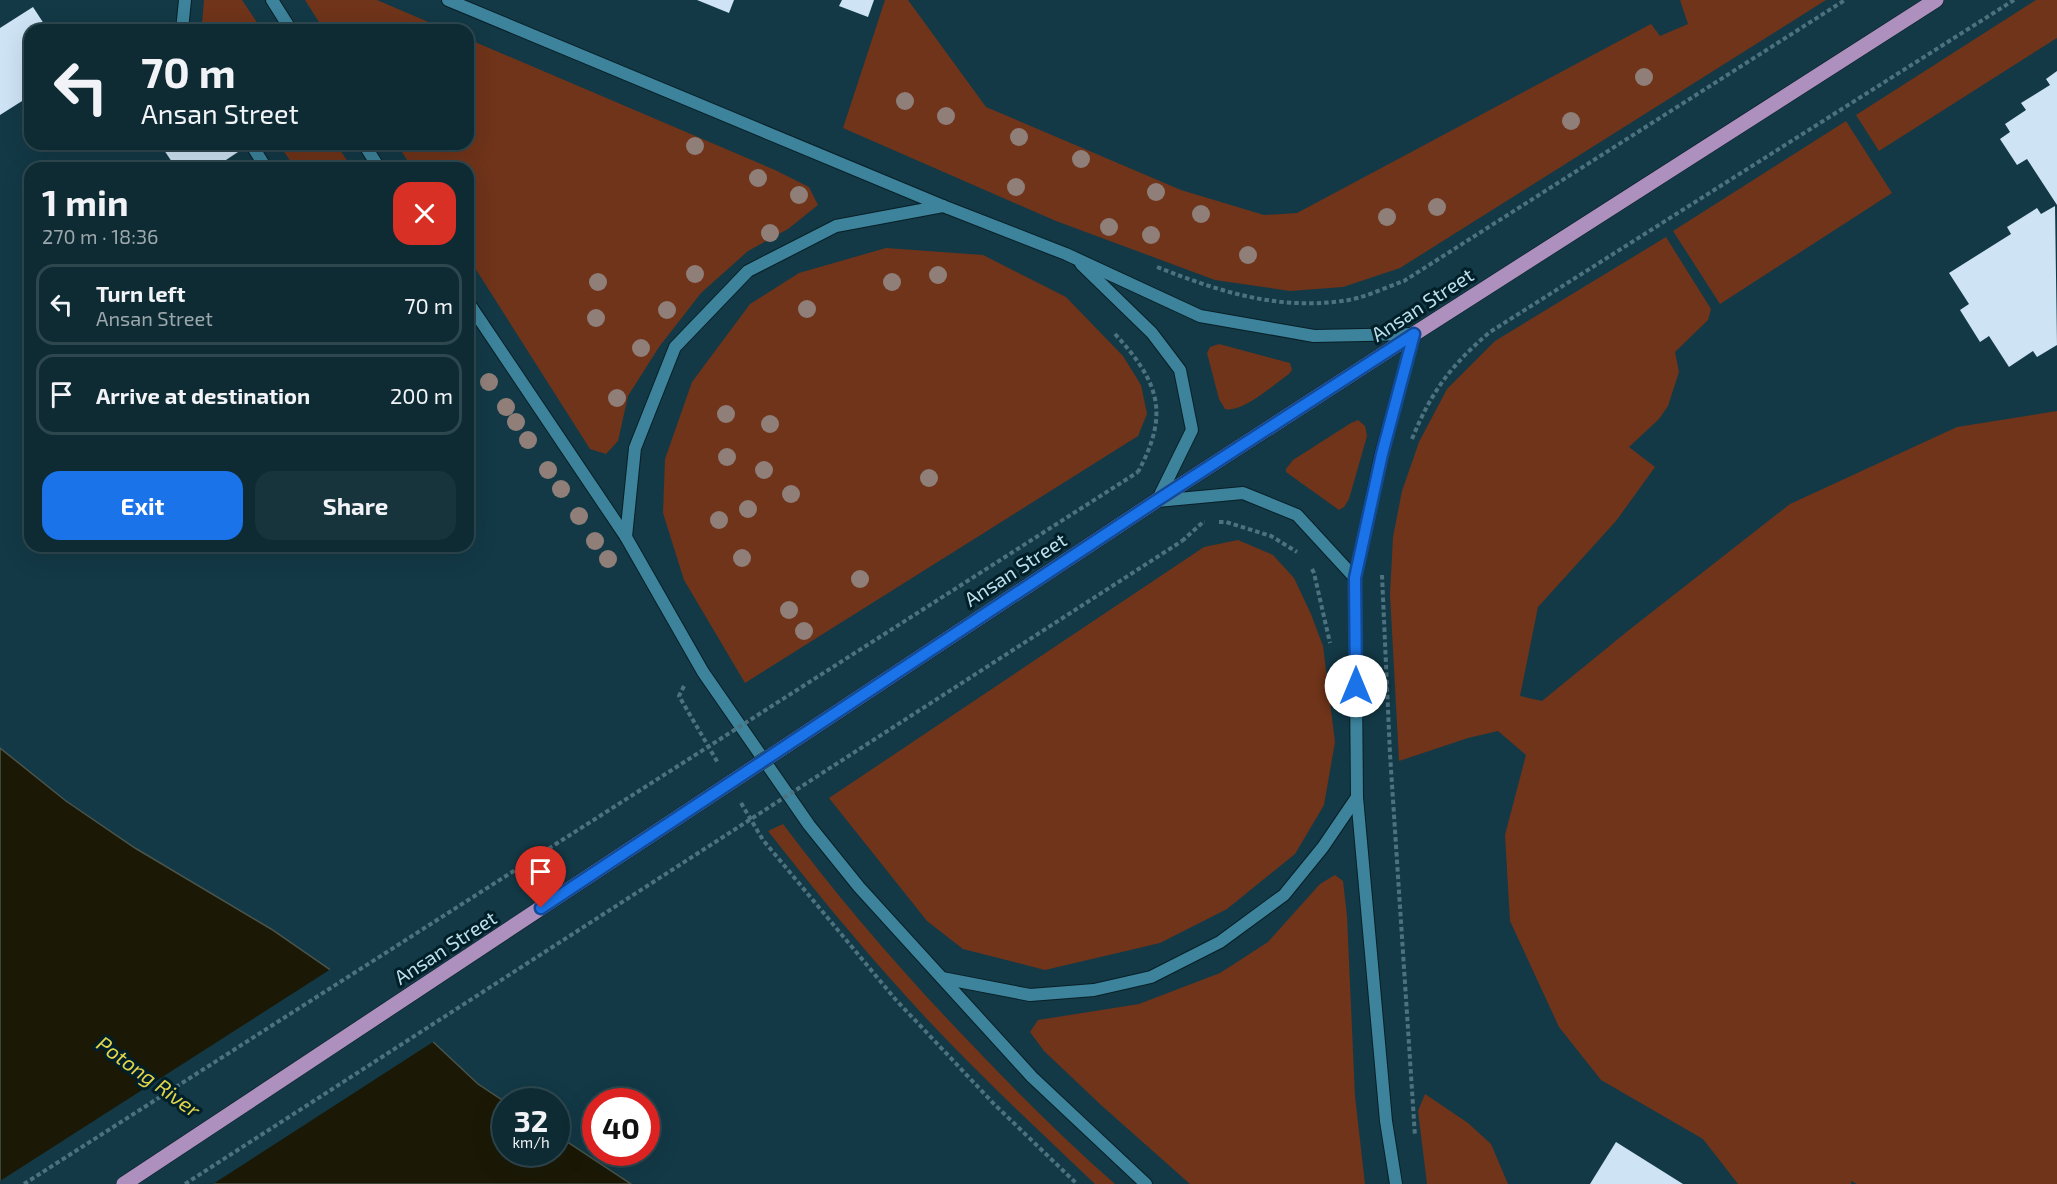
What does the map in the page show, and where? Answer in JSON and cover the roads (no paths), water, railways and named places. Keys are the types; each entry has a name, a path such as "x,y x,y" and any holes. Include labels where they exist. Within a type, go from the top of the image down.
{"main road":[{"name":"Ansan Street","path":"124,1184 1156,501 1936,0"}],"street":[{"path":"183,24 185,0"},
{"path":"272,0 287,24"},
{"path":"448,0 943,206 1073,257 1200,316 1314,336 1414,334 1382,454 1355,578 1357,797 1386,1121 1396,1184"},
{"path":"626,537 635,448 675,347 748,271 836,226 943,206"},
{"path":"1073,257 1152,333 1180,370 1192,430 1156,501"},
{"path":"474,311 626,537 703,672 809,825 859,887 1032,1077 1146,1184"},
{"path":"1156,501 1243,494 1297,515 1355,578"},
{"path":"942,978 1030,995 1094,990 1150,977 1220,942 1284,895 1323,847 1357,797"}],"water":[{"name":"Potong River","path":"0,748 66,801 135,848 271,929 429,1038 478,1084 492,1093 492,1166 570,1166 570,1144 582,1152 582,1166 604,1166 631,1184 0,1184"}]}
